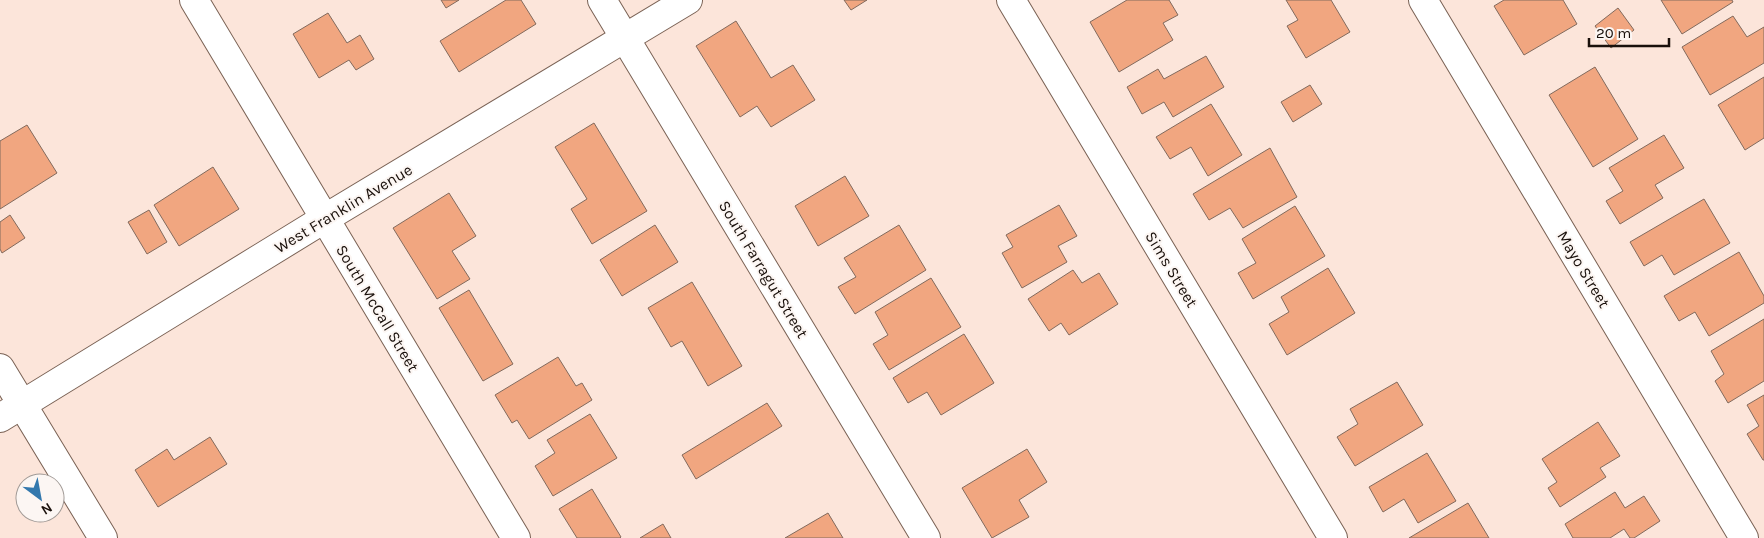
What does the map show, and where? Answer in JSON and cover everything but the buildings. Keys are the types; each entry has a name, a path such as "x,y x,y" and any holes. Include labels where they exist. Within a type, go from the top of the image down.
{"street":[{"name":"South McCall Street","path":"194,0 516,538"},
{"name":"South Farragut Street","path":"602,0 926,538"},
{"name":"West Franklin Avenue","path":"0,418 324,219 688,0"},
{"name":"Sims Street","path":"1011,0 1333,538"},
{"name":"Mayo Street","path":"1423,0 1744,538"},
{"path":"0,368 103,538"}]}
